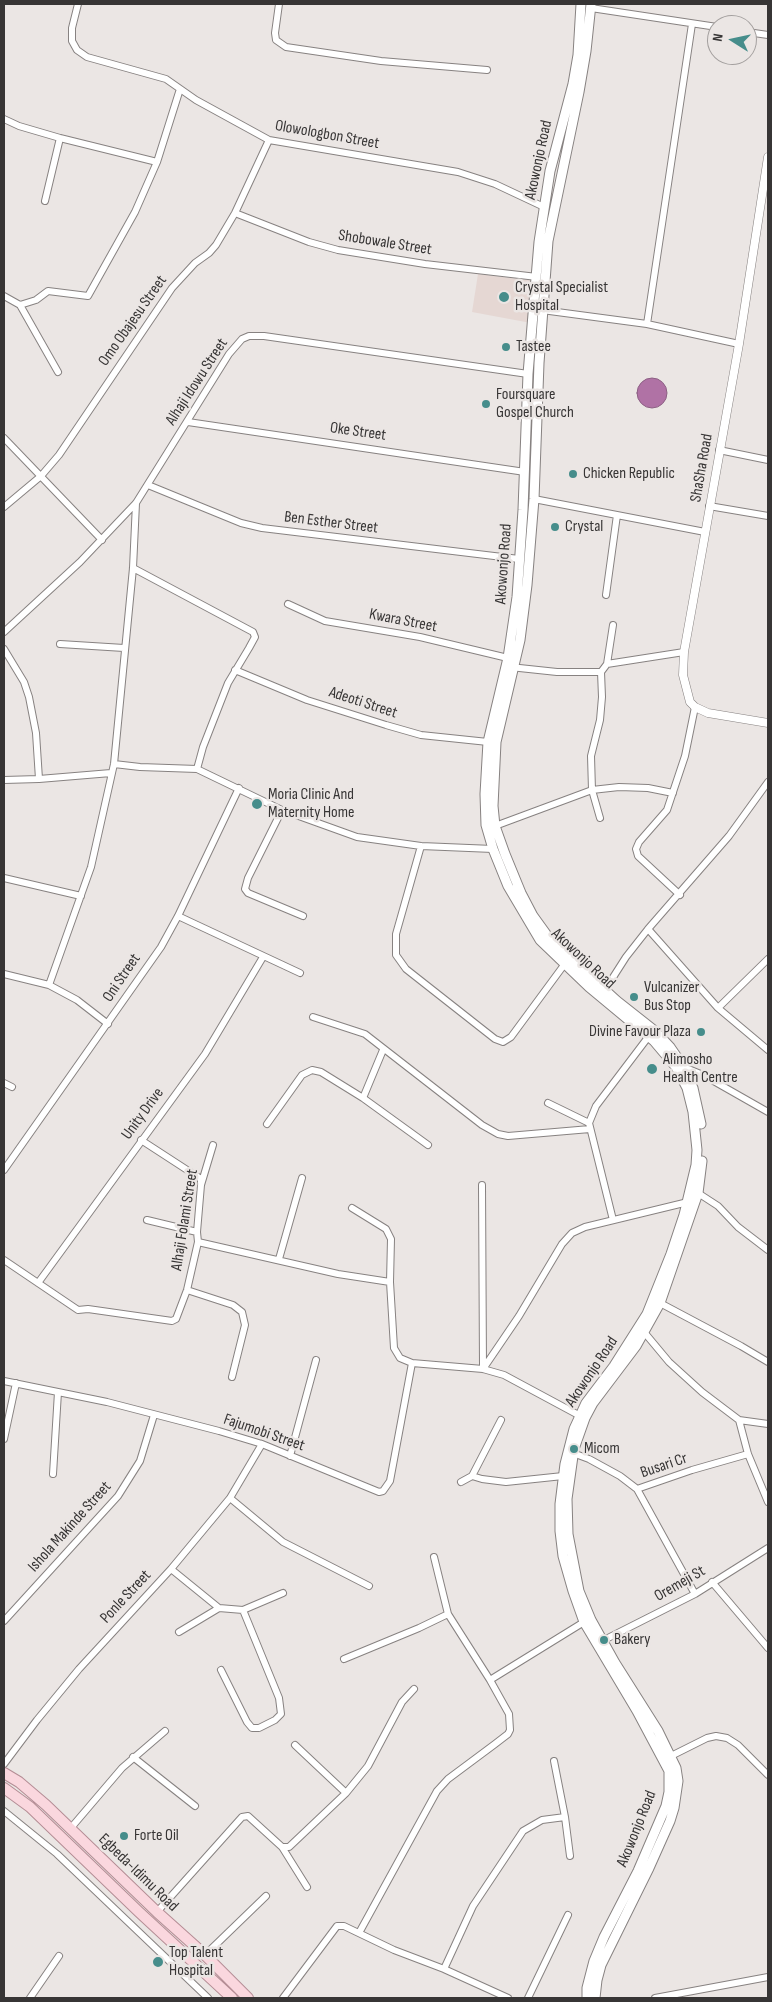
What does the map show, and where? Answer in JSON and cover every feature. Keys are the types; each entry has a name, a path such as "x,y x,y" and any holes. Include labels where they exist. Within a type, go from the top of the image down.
{"main road":[{"name":"Akowonjo Road","path":"581,4 578,55 573,84 550,171 539,242 528,374 530,460 534,499 527,584 520,640 511,663 488,742 485,794 486,825 493,849 508,886 540,940 564,965 655,1031 670,1047 693,1088 702,1135 702,1167 698,1193 660,1303 636,1346 582,1417"},
{"name":"Akowonjo Road","path":"587,1998 587,1988 594,1961 604,1937 642,1863 666,1806 669,1792 669,1771 638,1711 584,1622 563,1556 560,1531 563,1476 586,1403 614,1366 648,1314 688,1202 696,1165 697,1134 687,1088 680,1067 546,934 521,894 495,826 492,787 496,742 511,663 525,472 530,460 548,241 579,92 591,6"},
{"path":"546,196 556,197"},
{"name":"Akowonjo Road","path":"570,1453 567,1500 568,1534 579,1591 591,1620 604,1640 615,1663 658,1731 676,1768 678,1781 674,1808 649,1868 601,1965 595,1998"},
{"name":"Egbeda-Idimu Road","path":"4,1773 19,1782 70,1829 205,1955 248,1998"},
{"name":"Egbeda-Idimu Road","path":"4,1788 30,1807 232,1998"}],"street":[{"name":"Olowologbon Street","path":"78,4 72,28 72,41 77,50 86,57 166,79 218,112 269,140 458,172 495,184 544,207"},
{"path":"279,4 275,33 276,40 286,46 381,60 487,70"},
{"path":"591,6 707,26"},
{"path":"647,324 692,24"},
{"path":"20,305 36,300 48,291 88,296 135,212 157,162 180,89"},
{"path":"4,119 19,126 60,138 157,162"},
{"path":"45,201 60,138"},
{"name":"Omo Obajesu Street","path":"4,507 40,476 58,455 172,288 195,263 209,253 216,245 235,213 269,140"},
{"name":"ShaSha Road","path":"695,707 690,702 685,687 683,676 684,652 704,532 765,208 768,158"},
{"name":"Shobowale Street","path":"235,213 309,242 338,250 425,264 536,277"},
{"path":"4,296 20,305 58,372"},
{"path":"542,310 647,324 739,344"},
{"name":"Alhaji Idowu Street","path":"4,632 56,585 102,540 136,503 229,354 242,339 249,336 264,336 528,374"},
{"name":"Oke Street","path":"188,422 525,472"},
{"path":"4,438 102,540"},
{"path":"719,450 768,460"},
{"name":"Ben Esther Street","path":"148,484 242,522 262,528 519,559"},
{"path":"534,499 704,532"},
{"path":"49,985 81,896 98,840 114,764 133,568 136,503"},
{"path":"709,506 768,516"},
{"path":"606,595 617,515"},
{"path":"133,568 253,632 255,637 228,683 196,769"},
{"name":"Kwara Street","path":"288,604 324,621 420,637 511,663 557,672 601,672"},
{"path":"600,818 592,790 591,756 600,720 602,697 601,672 607,664 613,625"},
{"path":"60,644 124,648"},
{"path":"4,650 18,670 30,697 36,733 39,780"},
{"path":"607,664 684,652"},
{"name":"Adeoti Street","path":"235,670 307,700 386,726 420,735 488,742"},
{"path":"680,895 638,856 636,849 639,842 667,810 685,756 695,707 708,713 768,723"},
{"path":"114,764 196,769 282,810 357,837 422,846 493,849"},
{"path":"4,780 39,780 111,773"},
{"path":"603,992 626,957 648,929 680,895 730,836 768,782"},
{"path":"495,826 592,790 619,787 648,788 673,793"},
{"name":"Oni Street","path":"4,1170 161,947 178,916 239,788"},
{"path":"282,810 248,878 245,889 248,893 303,916"},
{"path":"422,846 396,934 396,955 406,969 490,1035 503,1042 511,1037 564,965"},
{"path":"4,878 81,896"},
{"path":"178,916 300,973"},
{"path":"648,929 718,1008 768,1050"},
{"name":"Unity Drive","path":"38,1283 205,1054 263,957"},
{"path":"718,1008 768,959"},
{"path":"4,974 49,985 77,1000 108,1024"},
{"path":"313,1017 365,1034 383,1050 498,1134 508,1136 590,1126"},
{"path":"614,1220 590,1126 596,1106 649,1036"},
{"path":"363,1098 383,1050"},
{"path":"680,1067 768,1112"},
{"path":"268,1124 302,1075 312,1070 321,1072 363,1098 428,1145"},
{"path":"4,1083 12,1087"},
{"path":"548,1103 590,1126"},
{"path":"141,1140 200,1179 201,1184"},
{"name":"Alhaji Folami Street","path":"4,1260 78,1310 172,1321 176,1319 180,1313 187,1290 198,1242 197,1232 201,1184 213,1145"},
{"path":"279,1259 302,1178"},
{"path":"482,1184 483,1369"},
{"path":"698,1193 718,1206 738,1226 768,1250"},
{"path":"483,1369 519,1316 562,1244 572,1233 585,1226 688,1202"},
{"path":"352,1208 386,1229 391,1240 390,1282 394,1348 400,1358 412,1362 483,1369 504,1375 582,1417"},
{"path":"148,1220 197,1232"},
{"path":"198,1242 338,1274 390,1282"},
{"path":"187,1290 232,1305 242,1312 245,1325 232,1377"},
{"path":"660,1303 768,1362"},
{"path":"644,1332 668,1362 702,1392 739,1420 768,1424"},
{"path":"290,1456 316,1360"},
{"name":"Fajumobi Street","path":"4,1381 58,1392 219,1431 262,1444 379,1492 383,1491 390,1481 412,1362"},
{"path":"4,1439 16,1383"},
{"path":"54,1474 58,1392"},
{"name":"Ishola Makinde Street","path":"4,1620 118,1496 140,1461 154,1415"},
{"path":"461,1482 472,1476 501,1420"},
{"path":"739,1420 748,1454 768,1502"},
{"name":"Ponle Street","path":"4,1764 79,1669 171,1569 230,1498 262,1444"},
{"name":"Busari Cr","path":"570,1453 588,1458 620,1476 637,1489 748,1454"},
{"path":"472,1476 506,1482 563,1476"},
{"path":"637,1489 695,1594"},
{"path":"230,1498 283,1542 368,1586"},
{"name":"Oremeji St","path":"604,1640 695,1594 768,1548"},
{"path":"359,1933 437,1791 448,1779 495,1744 510,1730 509,1714 448,1614 434,1557"},
{"path":"171,1569 219,1608 243,1610 283,1593"},
{"path":"712,1582 768,1648"},
{"path":"179,1632 219,1608"},
{"path":"221,1670 247,1722 252,1728 259,1728 275,1720 281,1714 279,1698 243,1610"},
{"path":"344,1659 448,1614"},
{"path":"490,1680 584,1622"},
{"path":"282,1846 289,1847 346,1793 368,1766 402,1702 414,1689"},
{"path":"70,1829 122,1768 165,1730"},
{"path":"671,1756 707,1738 716,1736 727,1738 738,1745 768,1775"},
{"path":"295,1745 346,1793"},
{"path":"133,1758 195,1806"},
{"path":"554,1761 565,1817 570,1856"},
{"path":"4,1811 57,1854 208,1998"},
{"path":"157,1912 242,1816 248,1816 282,1846 307,1887"},
{"path":"444,1969 473,1906 523,1831 542,1820 565,1817"},
{"path":"205,1955 266,1896"},
{"path":"528,1998 568,1915"},
{"path":"140,1932 151,1922"},
{"path":"284,1998 337,1926 344,1926 394,1950 444,1969 508,1998"},
{"path":"30,1998 59,1956"},
{"path":"655,1998 768,1977"}],"shaded area":[{"name":"Crystal Specialist Hospital","path":"478,274 535,281 531,323 472,312"},
{"path":"652,378 658,379 666,387 666,399 658,407 652,408 646,407 638,399 637,393 638,387 646,379"}],"place":[{"name":"Crystal Specialist Hospital","path":"504,297"},
{"name":"Tastee","path":"506,347"},
{"name":"Foursquare Gospel Church","path":"486,404"},
{"name":"Chicken Republic","path":"573,474"},
{"name":"Crystal","path":"555,527"},
{"name":"Moria Clinic And Maternity Home","path":"257,804"},
{"name":"Vulcanizer Bus Stop","path":"634,997"},
{"name":"Divine Favour Plaza","path":"701,1032"},
{"name":"Alimosho Health Centre","path":"652,1069"},
{"name":"Micom","path":"574,1449"},
{"name":"Bakery","path":"604,1640"},
{"name":"Forte Oil","path":"124,1836"},
{"name":"Top Talent Hospital","path":"158,1962"}]}
